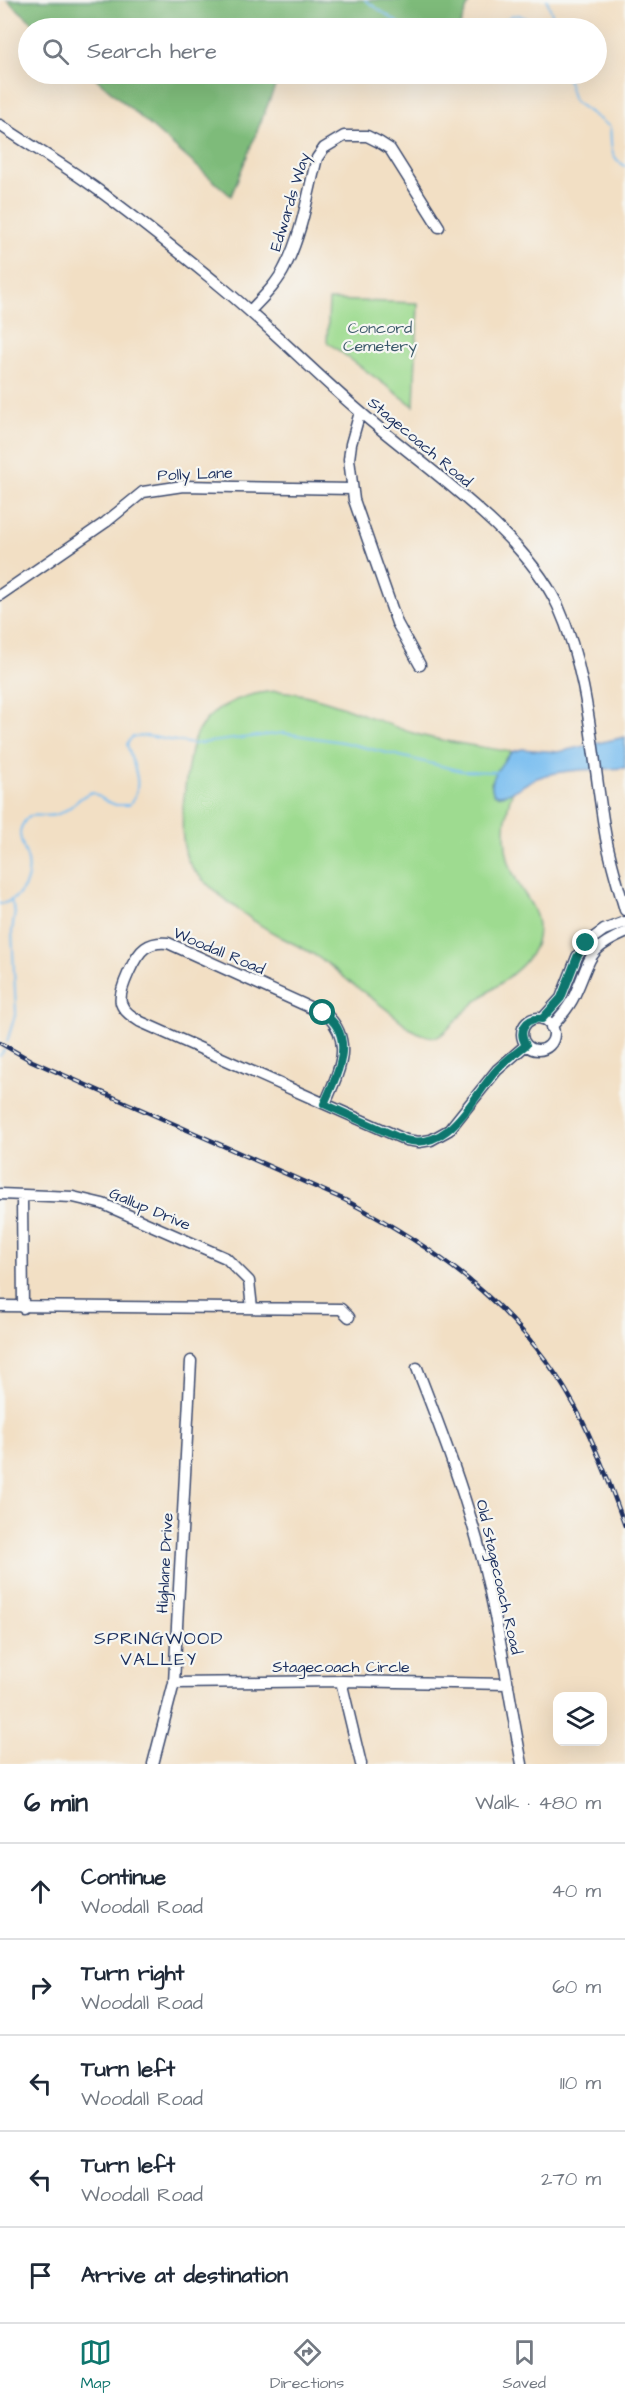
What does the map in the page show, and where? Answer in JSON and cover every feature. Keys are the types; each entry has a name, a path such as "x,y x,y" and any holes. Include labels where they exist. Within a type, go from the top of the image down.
{"street":[{"name":"Stagecoach Road","path":"0,125 86,181 250,311 360,412 446,482 504,534 535,570 556,603 569,633 584,690 612,866 625,910"},
{"name":"Edwards Way","path":"250,311 274,285 285,267 317,158 324,148 344,136 367,136 390,149 439,228"},
{"path":"360,412 349,459 352,489 393,613 420,665"},
{"name":"Polly Lane","path":"0,595 106,522 143,492 183,486 352,489"},
{"path":"547,1023 533,1019 525,1025 522,1035 526,1045 536,1050 547,1047 552,1040 547,1023 561,998 577,957 586,943 604,930 625,922"},
{"path":"547,1023 572,1002 586,964 592,955 604,943 625,933"},
{"name":"Woodall Road","path":"324,1104 343,1057 341,1036 327,1015 168,943 154,944 142,950 120,991 121,1002 129,1014 141,1022 324,1104 406,1140 419,1142 431,1140 449,1130 495,1071 526,1045"},
{"name":"Gallup Drive","path":"0,1194 87,1199 226,1258 249,1281 252,1308"},
{"path":"22,1197 23,1308"},
{"path":"0,1306 341,1309 349,1317"},
{"name":"Highlane Drive","path":"153,1764 174,1683 190,1361"},
{"name":"Old Stagecoach Road","path":"417,1368 461,1488 477,1542 508,1684 522,1764"},
{"path":"341,1681 361,1764"},
{"name":"Stagecoach Circle","path":"174,1683 341,1681 508,1684"}],"green space":[{"path":"7,0 470,0 463,18 28,18"},
{"path":"102,84 276,84 231,196"},
{"name":"Concord Cemetery","path":"329,300 418,303 414,406 327,342"},
{"path":"278,691 330,702 425,736 512,752 505,759 491,783 494,794 498,796 513,790 505,825 506,849 512,872 536,915 538,928 536,941 524,963 439,1036 427,1036 409,1028 332,967 242,912 214,890 192,867 187,858 183,834 183,805 191,750 196,736 212,714 224,706 250,695"}],"water":[{"path":"625,737 625,768 558,772 537,778 516,790 499,795 494,794 492,783 494,777 512,752 522,749 558,752"}],"waterway":[{"path":"365,0 391,18"},
{"path":"547,0 553,18"},
{"path":"508,18 519,15 525,18"},
{"path":"569,84 574,101 610,127 613,154 625,166"},
{"path":"0,904 14,899 26,883 29,868 20,833 29,816 58,814 92,792 116,805 129,805 137,791 137,776 127,744 132,737 147,736 193,744 283,733 342,742 462,771 500,772"},
{"path":"7,1042 16,1012 12,931 15,912 11,901"},
{"path":"0,1056 4,1050"}],"railway":[{"path":"0,1043 32,1061 345,1200 382,1220 450,1265 482,1290 511,1318 561,1383 594,1446 625,1526"}],"district":[{"name":"SPRINGWOOD VALLEY","path":"159,1648"}],"route":[{"path":"323,1013 335,1024 343,1046 340,1068 324,1104 402,1139 415,1142 428,1141 449,1130 495,1071 526,1045 522,1035 524,1026 533,1019 542,1019 559,1001 577,957 586,943"}]}
